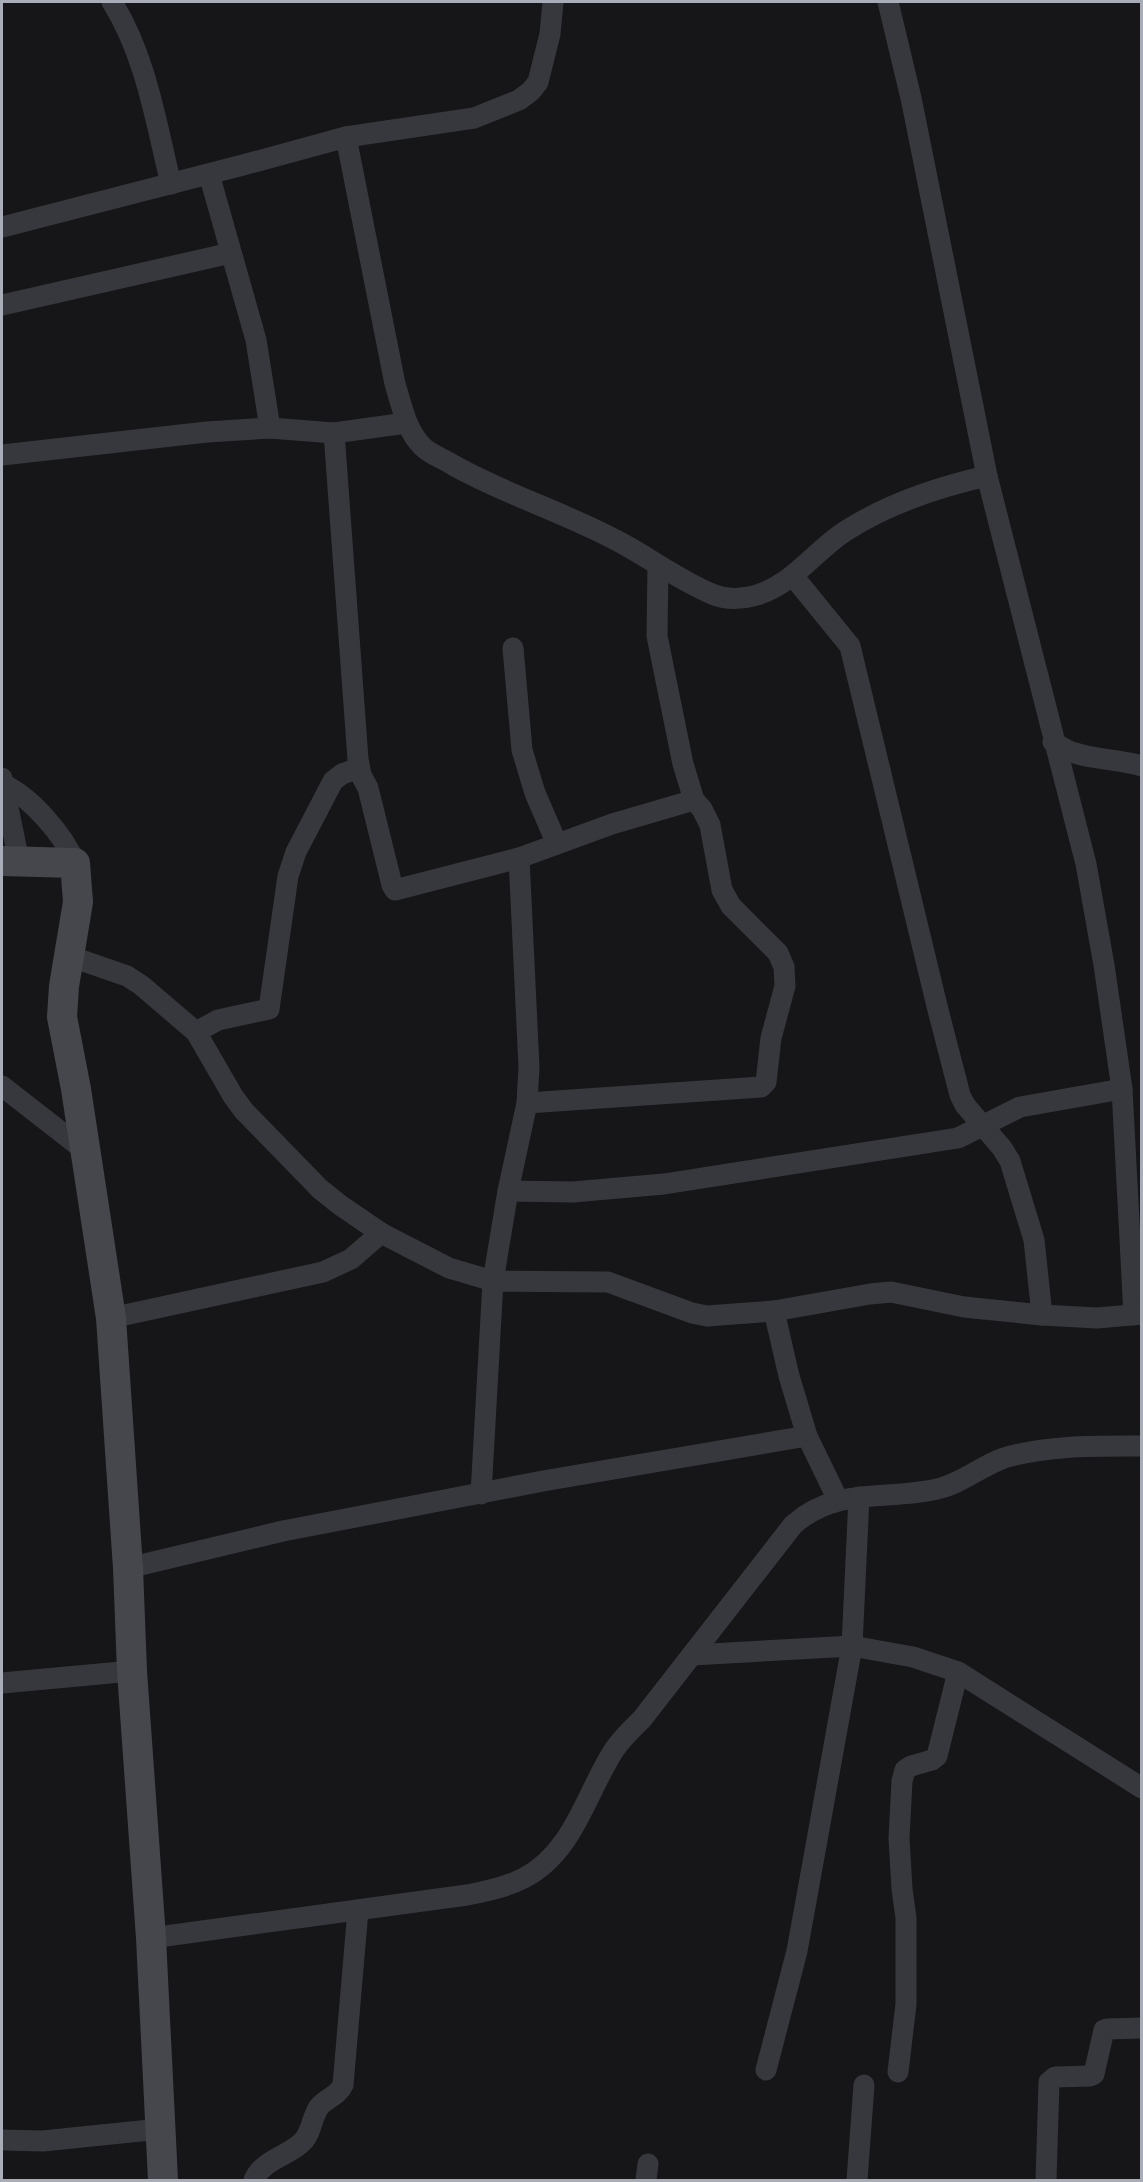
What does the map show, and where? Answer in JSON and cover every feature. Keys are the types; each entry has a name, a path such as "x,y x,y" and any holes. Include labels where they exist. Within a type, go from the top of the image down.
{"street":[{"path":"112,2 119,12 144,72 171,184"},
{"path":"2,227 346,137 474,118 519,100 538,82 550,34 553,2"},
{"path":"69,956 127,976 141,985 196,1032 244,1111 320,1188 340,1205 381,1233 449,1268 493,1281 598,1280 622,1286 700,1315 774,1311 891,1292 964,1307 1042,1316 1097,1318 1138,1314 1122,1089 1104,965 1086,864 1053,742 987,476 911,98 888,2"},
{"path":"346,137 395,384 406,423 422,447 479,480 541,505 625,545 658,566 714,595 739,598 758,594 794,576 843,532 903,501 959,482 987,476"},
{"path":"209,174 256,340 270,428"},
{"path":"2,305 231,252"},
{"path":"2,455 207,432 270,428 334,432 406,423"},
{"path":"334,432 359,768 368,788 395,890 519,858 612,824 694,800"},
{"path":"527,1103 761,1087 766,1082 771,1038 785,986 784,967 778,953 731,906 726,898 718,870 710,825 702,809 694,800 683,764 657,636 658,566"},
{"path":"794,576 850,646 960,1095 982,1127 1005,1153 1013,1173 1036,1248 1042,1316"},
{"path":"513,648 524,757 557,844"},
{"path":"1053,742 1081,755 1142,766"},
{"path":"196,1032 218,1020 269,1009 284,892 296,852 333,781 342,774 359,768"},
{"path":"2,781 10,861 75,863"},
{"path":"2,781 35,808 69,848 75,863 78,902 62,1002 62,1017 76,1089 111,1318 128,1568 132,1671 152,1938 163,2181"},
{"path":"481,1494 493,1281 508,1191 527,1103 529,1032 519,858"},
{"path":"2,1086 84,1150"},
{"path":"508,1191 573,1192 729,1175 958,1138 1020,1107 1122,1089"},
{"path":"111,1318 322,1272 351,1259 381,1233"},
{"path":"774,1311 789,1376 807,1436 838,1500"},
{"path":"128,1568 283,1532 807,1436"},
{"path":"152,1938 467,1896 526,1877 548,1860 570,1834 613,1751 642,1719 793,1525 807,1513 838,1500 942,1488 1005,1458 1052,1449 1142,1446"},
{"path":"766,2070 797,1952 852,1646 859,1497"},
{"path":"692,1655 852,1646 913,1657 958,1672 1142,1788"},
{"path":"2,1683 132,1671"},
{"path":"898,2072 906,2004 906,1917 899,1838 902,1781 905,1770 937,1756 958,1672"},
{"path":"254,2181 261,2168 301,2144 306,2138 317,2109 340,2091 343,2085 358,1910"},
{"path":"1046,2181 1049,2082 1056,2078 1094,2074 1104,2030 1142,2028"},
{"path":"857,2181 864,2085"},
{"path":"2,2140 44,2140 160,2129"}]}
